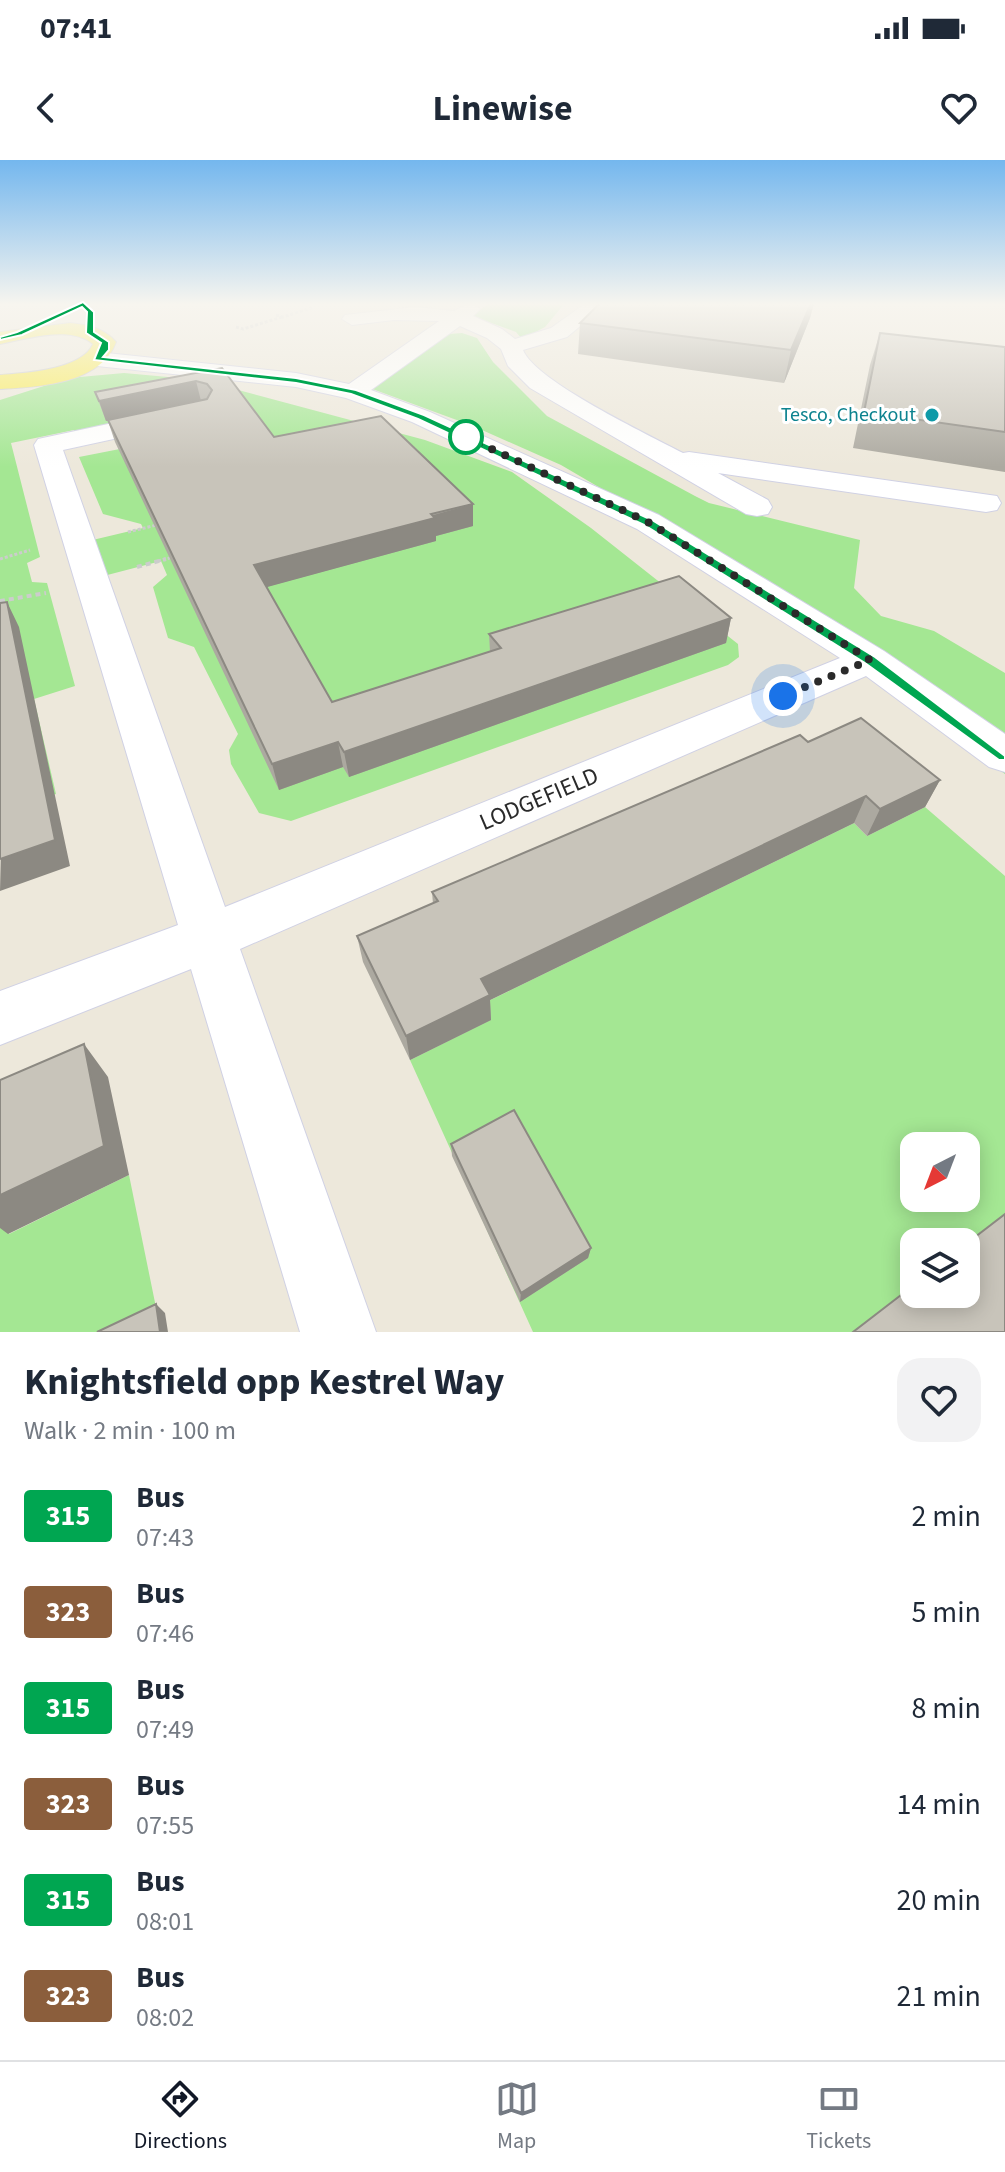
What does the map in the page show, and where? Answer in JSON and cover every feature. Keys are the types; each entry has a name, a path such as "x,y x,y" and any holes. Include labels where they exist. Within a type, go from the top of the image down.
{"main road":[{"path":"0,382 55,375 67,358"}],"street":[{"path":"190,358 246,374 353,392 421,417 648,522 870,660 1005,756"},
{"path":"353,392 401,358"},
{"path":"515,358 539,383 757,507"},
{"path":"187,415 48,445 338,1332"},
{"path":"667,457 986,503"},
{"name":"LODGEFIELD","path":"0,1018 208,938 870,660"}],"path":[{"path":"86,561 169,522"},
{"path":"86,561 180,556"}],"green space":[{"path":"412,358 490,358 547,416 709,503 860,540 854,588 881,616 934,631 1005,673 1005,774 788,617 602,489 561,465 473,426 367,387"},
{"path":"124,373 201,380 425,440 512,472 591,528 738,644 739,657 728,665 291,821 259,813 231,764 229,750 238,734 194,647 168,638 153,587 167,575 161,561 92,579 80,543 143,528 141,524 103,514 79,457 130,447 124,436 74,445 74,430 11,443 40,557 27,563 32,582 47,583 75,686 34,699 56,794 0,812 0,400 69,378"},
{"path":"925,807 1005,876 1005,1224 980,1243 980,1228 900,1228 900,1301 857,1332 533,1332 410,1060 490,1020 482,1004 854,823 867,836"},
{"path":"129,1175 161,1332 0,1332 0,1216 9,1234"}],"building":[{"path":"875,358 1005,358 1005,432 864,412"},
{"path":"222,368 274,437 381,416 473,504 431,514 435,518 254,565 332,702 501,648 489,634 679,576 731,618 344,752 338,742 272,764 108,420 207,399 212,390 207,384 196,381 99,401 95,392"},
{"path":"7,602 55,840 0,859 0,603"},
{"path":"861,718 940,780 880,809 866,796 481,979 490,995 406,1036 357,936 438,901 432,892 800,735 808,742"},
{"path":"84,1044 104,1146 0,1195 0,1080"},
{"path":"514,1110 591,1248 521,1293 451,1144"},
{"path":"1005,1214 1005,1332 853,1332 900,1296 900,1308 980,1308 980,1233"},
{"path":"156,1304 160,1332 97,1332"}],"bus line":[{"name":"315","path":"98,358 296,380 353,392 421,417 648,522 870,660 1005,756"}],"place":[{"name":"Tesco, Checkout","path":"932,415"}],"route":[{"path":"466,437 648,522 870,660 783,696"}]}
